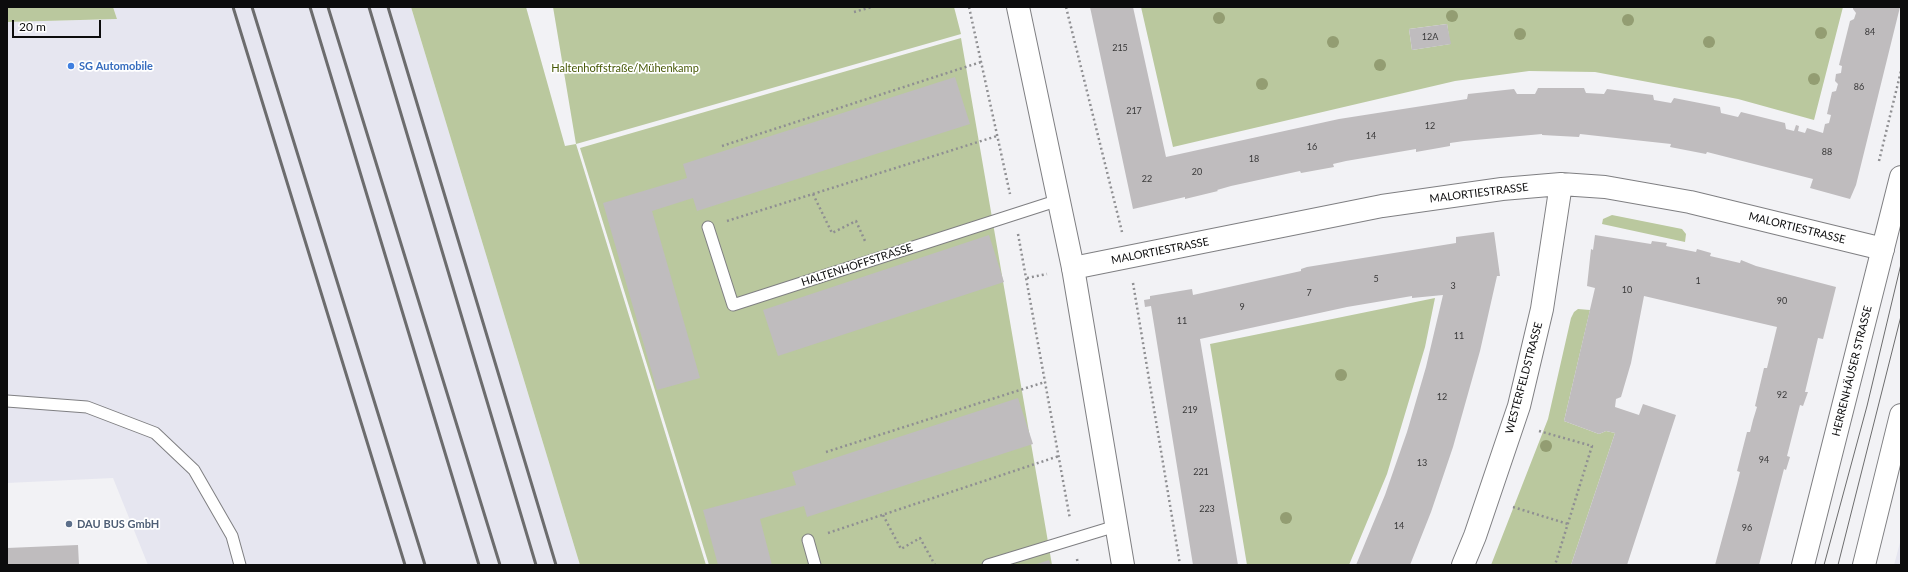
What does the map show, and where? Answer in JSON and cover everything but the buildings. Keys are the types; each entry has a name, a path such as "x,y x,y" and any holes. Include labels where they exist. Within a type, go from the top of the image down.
{"street":[{"path":"1018,7 1073,268 1123,565"},
{"name":"HERRENHÄUSER STRASSE","path":"1803,565 1901,177"},
{"name":"MALORTIESTRASSE","path":"1073,268 1382,206 1502,189 1561,184 1604,187 1690,202 1883,249"},
{"name":"WESTERFELDSTRASSE","path":"1463,565 1475,536 1513,424 1542,309 1561,184"},
{"path":"1864,565 1901,415"}],"lane":[{"name":"HALTENHOFFSTRASSE","path":"708,227 733,305 1059,200"},
{"path":"7,401 87,407 155,433 194,470 232,536 240,565"},
{"path":"988,565 1116,526"},
{"path":"808,540 816,565"}],"path":[{"path":"854,12 872,7"},
{"path":"969,7 1015,215 1078,565"},
{"path":"722,146 981,62"},
{"path":"1877,168 1901,71"},
{"path":"708,227 998,136"},
{"path":"813,194 832,233 856,221 874,260"},
{"path":"826,452 1045,382"},
{"path":"1513,424 1592,446 1555,565"},
{"path":"808,540 1059,456"},
{"path":"1488,499 1568,524"},
{"path":"883,515 901,549 920,538 935,565"}],"shaded area":[{"path":"113,7 411,7 580,565 148,565 113,478 7,483 7,22 117,19"},
{"path":"1901,539 1901,565 1894,565"}],"green space":[{"path":"7,7 113,7 117,19 7,22"},
{"path":"411,7 526,7 565,146 576,144 706,565 580,565"},
{"name":"Haltenhoffstraße/Mühenkamp","path":"553,7 954,7 961,34 576,144"},
{"path":"1141,7 1843,7 1814,120 1738,99 1595,72 1529,71 1455,81 1173,147","holes":["1447,24 1450,44 1412,50 1409,29"]},
{"path":"961,38 1052,565 709,565 580,148"},
{"path":"1612,215 1682,229 1686,234 1685,242 1602,224 1603,219"},
{"path":"1435,298 1425,347 1387,474 1349,565 1247,565 1210,344"},
{"path":"1578,309 1590,310 1564,421 1599,434 1606,431 1615,433 1571,565 1491,565 1548,419 1571,318 1574,312"}],"tram line":[{"path":"1824,565 1867,406 1901,264"},
{"path":"1838,565 1901,316"}],"railway":[{"path":"233,7 405,565"},
{"path":"252,7 425,565"},
{"path":"310,7 479,565"},
{"path":"328,7 500,565"},
{"path":"369,7 536,565"},
{"path":"388,7 556,565"}],"place":[{"name":"SG Automobile","path":"71,66"},
{"name":"DAU BUS GmbH","path":"69,524"}]}
